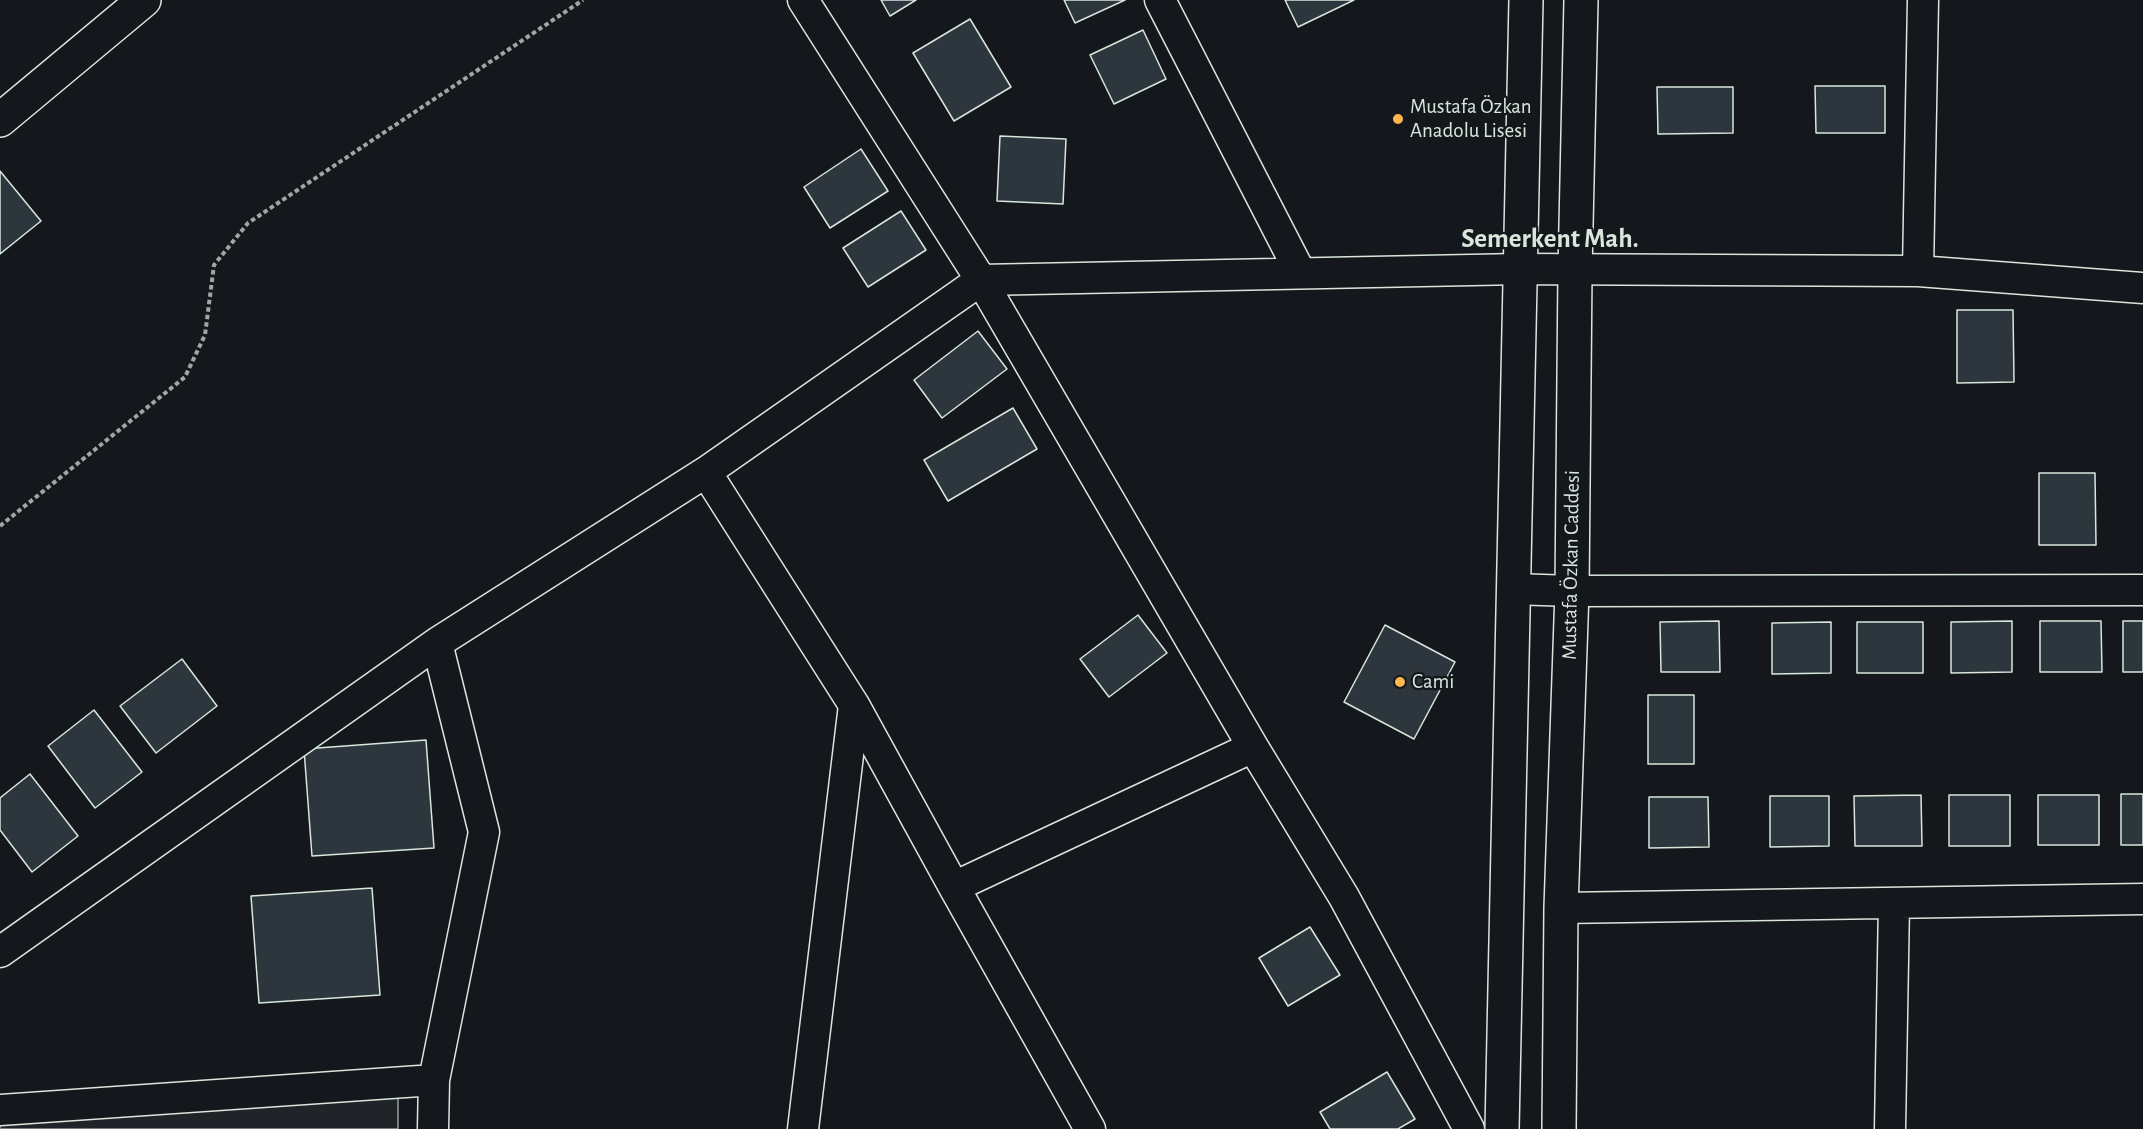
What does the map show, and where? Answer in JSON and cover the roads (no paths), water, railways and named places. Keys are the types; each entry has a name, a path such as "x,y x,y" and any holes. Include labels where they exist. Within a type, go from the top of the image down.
{"main road":[{"path":"0,120 144,0"},
{"path":"1502,1129 1526,0"},
{"name":"Mustafa Özkan Caddesi","path":"1559,1129 1561,908 1572,591 1575,271 1581,0"}],"street":[{"path":"802,0 981,280 1253,747 1344,897 1469,1129"},
{"path":"1160,0 1300,272"},
{"path":"1918,271 1923,0"},
{"path":"0,952 437,643 706,472 981,280 1520,269 1918,271 2143,288"},
{"path":"706,472 854,705 1090,1129"},
{"path":"1513,589 1572,591 2143,590"},
{"path":"433,1129 434,1080 484,832 437,643"},
{"path":"803,1129 854,705"},
{"path":"954,887 1253,747"},
{"path":"1561,908 2143,899"},
{"path":"1890,1129 1894,903"},
{"path":"0,1110 434,1080"}],"place":[{"name":"Mustafa Özkan Anadolu Lisesi","path":"1398,119"},
{"name":"Cami","path":"1400,682"}],"district":[{"name":"Semerkent Mah.","path":"1550,239"}]}
